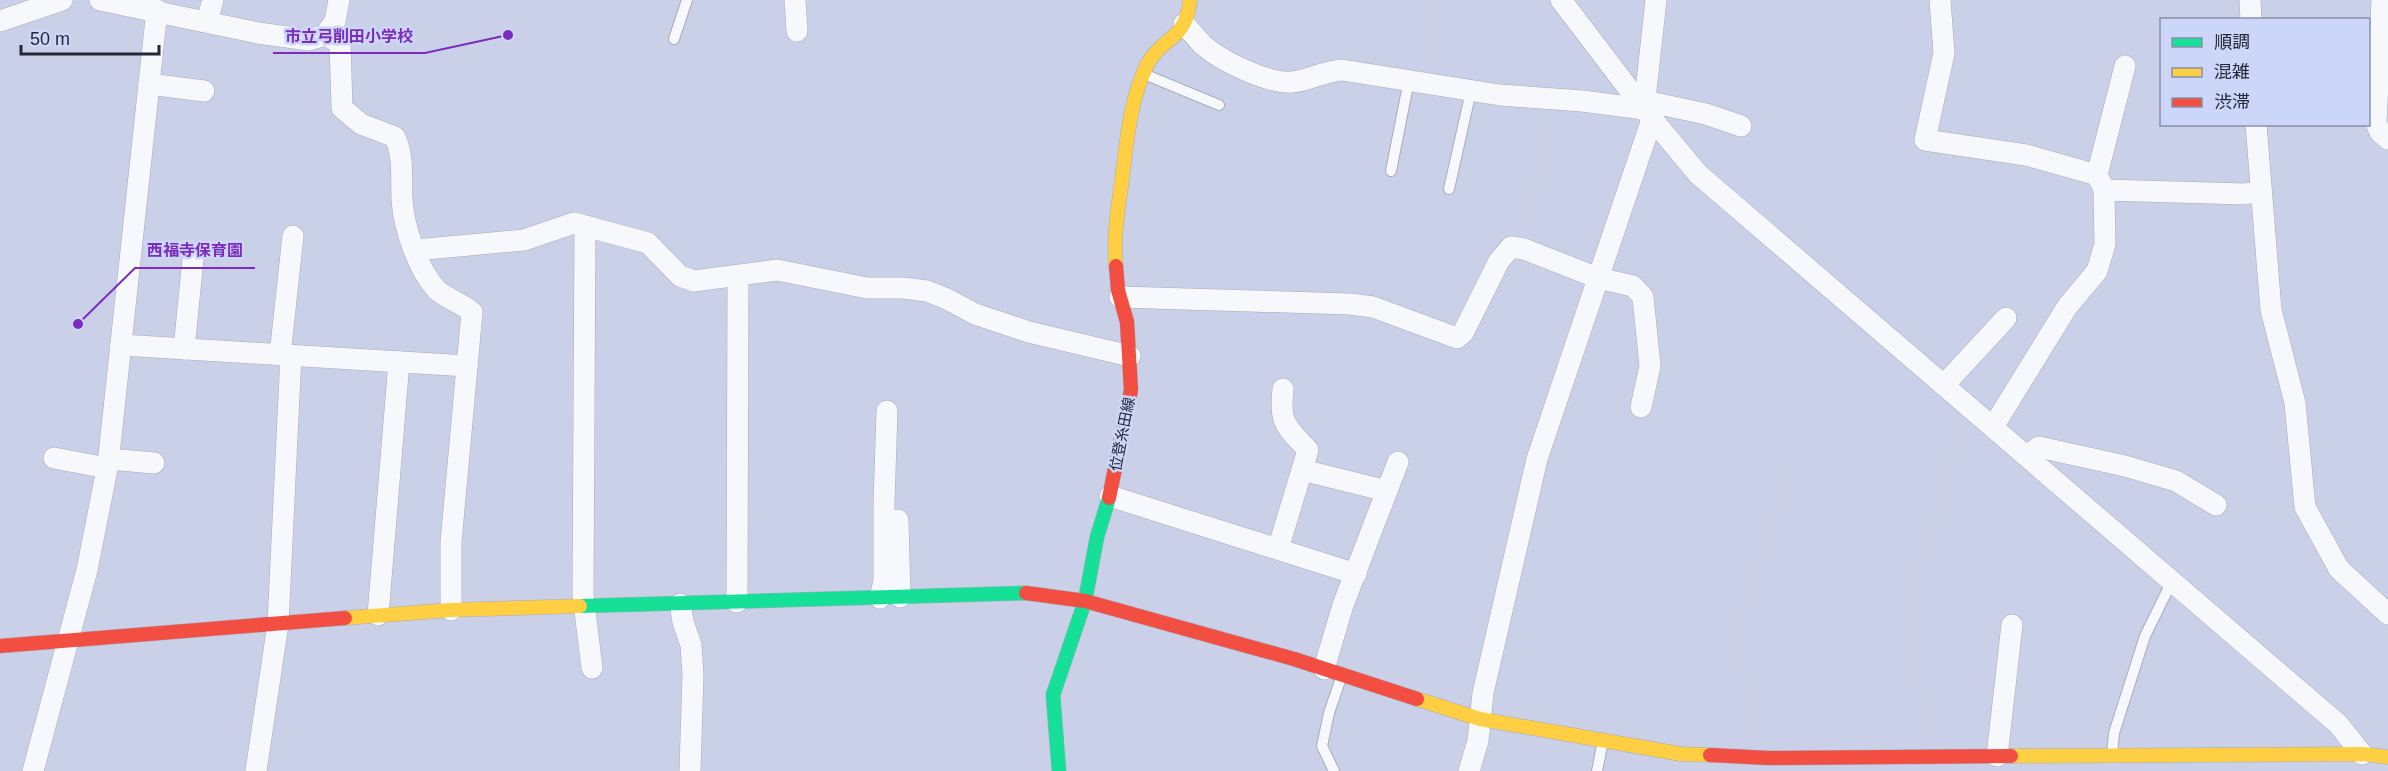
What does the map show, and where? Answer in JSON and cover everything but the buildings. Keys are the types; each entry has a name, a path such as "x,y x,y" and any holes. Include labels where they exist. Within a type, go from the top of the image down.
{"street":[{"path":"0,21 62,0"},
{"path":"100,0 157,10 258,33 309,40 325,35 335,21 339,0"},
{"path":"207,21 213,0"},
{"path":"795,0 797,31"},
{"name":"位登糸田線","path":"1059,771 1053,696 1085,601 1097,537 1110,496 1131,390 1127,322 1120,297 1114,243 1126,147 1138,85 1150,60 1182,29 1190,0"},
{"path":"1561,0 1698,174 2338,724 2362,754"},
{"path":"1474,768 1483,693 1537,459 1598,278 1647,110 1656,0"},
{"path":"1940,0 1944,53 1925,140 2026,155 2101,183 2245,194 2261,191"},
{"path":"2250,0 2251,18"},
{"path":"2382,0 2383,46 2376,123 2380,132 2388,138"},
{"path":"33,771 87,570 108,464 157,10"},
{"path":"1184,24 1203,45 1248,72 1278,82 1295,82 1326,71 1342,70 1471,91 1706,114 1741,126"},
{"path":"325,35 340,43 342,108 361,124 395,137 401,149 402,202 418,260 438,291 472,312 451,542 451,610"},
{"path":"1993,427 2067,307 2097,271 2105,244 2101,183 2124,66"},
{"path":"149,84 204,91"},
{"path":"2256,126 2271,310 2295,403 2305,507 2339,570 2388,614"},
{"path":"415,250 524,240 574,223 648,243 680,276 694,281 777,270 867,288 927,291 975,314 1029,332 1130,356"},
{"path":"585,226 583,595 592,668"},
{"path":"256,771 278,624 286,355 293,236"},
{"path":"1120,297 1350,304 1374,307 1457,338 1463,333 1499,261 1511,248 1518,248 1550,258 1598,278 1633,286 1643,297 1650,366 1641,407"},
{"path":"184,349 194,259"},
{"path":"737,602 738,276"},
{"path":"1944,385 2006,318"},
{"path":"121,345 467,366"},
{"path":"378,615 399,362"},
{"path":"1278,549 1308,450 1285,425 1281,410 1283,389"},
{"path":"888,411 884,503 884,581 890,597"},
{"path":"2026,456 2039,447 2126,466 2176,481 2216,505"},
{"path":"54,458 108,464 154,463"},
{"path":"1333,672 1343,605 1398,462"},
{"path":"1302,470 1387,491"},
{"path":"1110,496 1356,574"},
{"path":"890,597 898,517"},
{"path":"0,646 451,610 1032,593 1085,601 1333,672 1480,719 1681,754 1768,758 1997,756 2104,761 2362,754 2388,758"},
{"path":"680,604 691,645 693,674 690,771"},
{"path":"1997,756 2012,625"}],"lane":[{"path":"675,39 687,0"},
{"path":"1144,74 1219,105"},
{"path":"1391,171 1417,82"},
{"path":"1449,189 1471,91"},
{"path":"2104,761 2145,636 2172,581"},
{"path":"1333,672 1329,713 1322,746 1334,771"},
{"path":"1597,771 1603,741"}],"path":[{"path":"1417,82 1433,0"},
{"path":"1518,248 1540,168 1546,99"},
{"path":"1943,757 1905,651 1909,612 1919,561 1936,521 1963,412 1967,404"},
{"path":"1768,758 1746,681 1738,638 1745,600 1793,467"},
{"path":"2216,505 2236,511 2307,512"}],"traffic: fast":[{"path":"1059,771 1053,695 1085,601 1097,537 1109,498"},
{"path":"580,606 1026,593"}],"traffic: slow":[{"path":"1116,266 1115,244 1118,212 1133,105 1148,63 1154,54 1179,31 1188,13 1190,0"},
{"path":"345,618 451,610 580,606"},
{"path":"1417,699 1480,719 1681,754 1710,755"},
{"path":"2011,756 2362,754 2388,757"}],"traffic: jam":[{"path":"1109,498 1131,390 1127,322 1118,290 1116,266"},
{"path":"1026,593 1085,601 1294,659 1417,699"},
{"path":"0,646 345,618"},
{"path":"1710,755 1768,758 2011,756"}],"place":[{"name":"市立弓削田小学校","path":"508,35"},
{"name":"西福寺保育園","path":"78,324"}]}
